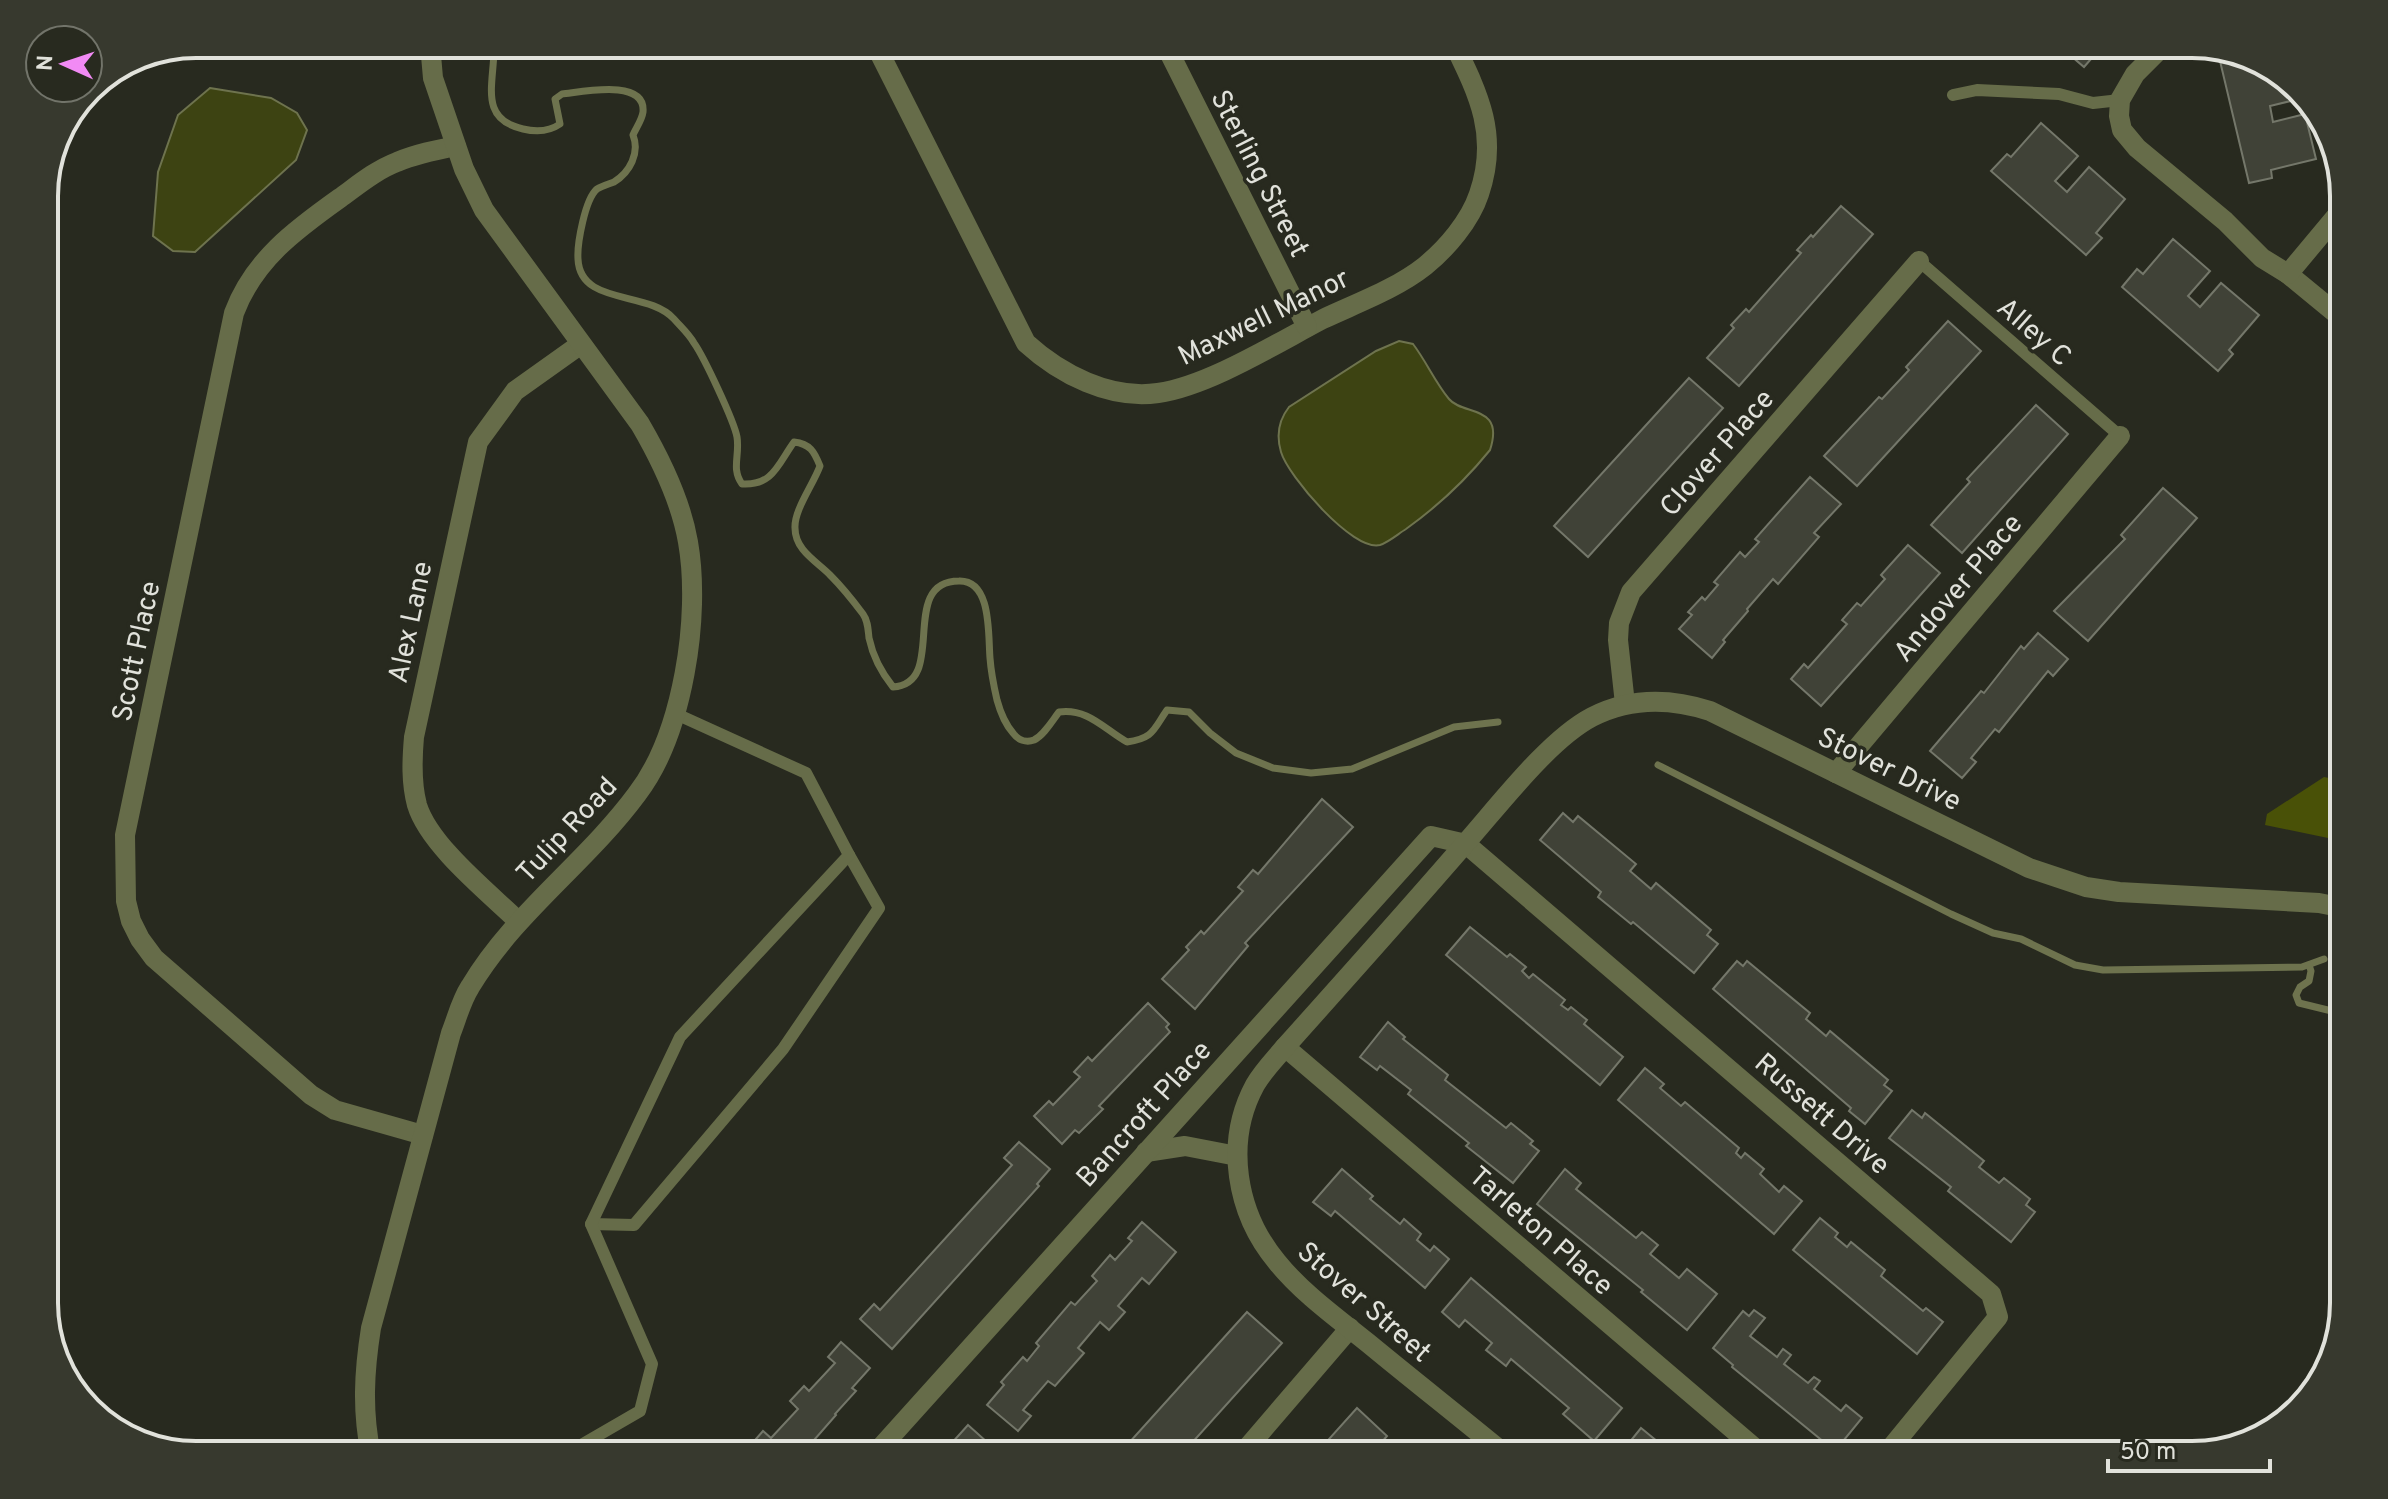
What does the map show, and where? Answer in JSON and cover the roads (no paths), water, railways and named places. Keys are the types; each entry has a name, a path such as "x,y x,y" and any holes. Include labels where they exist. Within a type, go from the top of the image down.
{"street":[{"name":"Tulip Road","path":"368,1441 364,1421 364,1378 371,1328 451,1033 468,989 518,921 639,792 659,753 674,713 690,646 692,576 688,540 657,453 640,424 484,210 456,146 433,78 431,58"},
{"name":"Maxwell Manor","path":"882,58 1026,343 1062,372 1117,391 1157,393 1204,379 1407,278 1425,266 1458,231 1479,195 1487,157 1487,135 1479,94 1461,58"},
{"name":"Sterling Street","path":"1172,58 1307,327"},
{"path":"2151,58 2135,74 2120,100 2122,130 2137,148 2225,221 2262,258 2288,274 2330,308"},
{"name":"Scott Place","path":"423,1135 335,1110 311,1095 154,958 131,921 126,901 125,835 234,313 242,292 270,254 290,234 378,170 416,155 456,146"},
{"path":"2288,274 2330,224"},
{"name":"Clover Place","path":"1625,704 1618,640 1619,623 1631,592 1919,261"},
{"name":"Alex Lane","path":"518,921 441,844 424,821 413,780 414,737 478,442 515,391 581,344"},
{"name":"Andover Place","path":"1836,773 2120,436"},
{"name":"Stover Drive","path":"1466,844 1563,738 1594,716 1625,704 1666,701 1710,711 2029,868 2086,887 2119,892 2330,905"},
{"name":"Bancroft Place","path":"887,1441 1431,836 1466,844"},
{"name":"Stover Street","path":"1466,844 1257,1082 1245,1104 1237,1156 1242,1198 1262,1241 1291,1278 1489,1441"},
{"name":"Russett Drive","path":"1466,844 1991,1294 1998,1317 1896,1441"},
{"name":"Tarleton Place","path":"1285,1047 1747,1441"},
{"path":"1146,1152 1185,1146 1237,1156"},
{"path":"1253,1441 1350,1328"}],"lane":[{"path":"1953,95 1977,90 2059,94 2093,103 2120,100"},
{"name":"Alley C","path":"1919,261 2120,436"},
{"path":"591,1224 634,1225 783,1049 879,908 806,773 674,713"},
{"path":"588,1441 640,1411 652,1364 591,1224 680,1037 849,855"}],"waterway":[{"path":"493,58 491,89 495,109 500,118 523,129 547,129 560,124 555,99 562,94 624,91 641,101 643,112 633,135 635,149 632,162 620,178 597,189 585,212 578,252 582,274 590,284 602,291 662,310 690,337 735,429 738,444 736,467 742,484 752,484 768,477 794,442 804,444 813,452 820,466 798,513 796,536 803,550 835,580 863,614 875,658 893,687 909,682 918,669 930,597 941,585 959,581 970,583 983,599 997,700 1008,726 1022,740 1038,738 1059,712 1087,716 1127,742 1148,735 1167,710 1189,712 1236,753 1273,768 1311,773 1352,769 1454,727 1498,722"},
{"path":"1658,765 1951,914 1993,933 2021,939 2075,965 2103,970 2302,967 2324,959"},
{"path":"2309,965 2309,981 2300,987 2296,995 2299,1003 2330,1011"}]}
